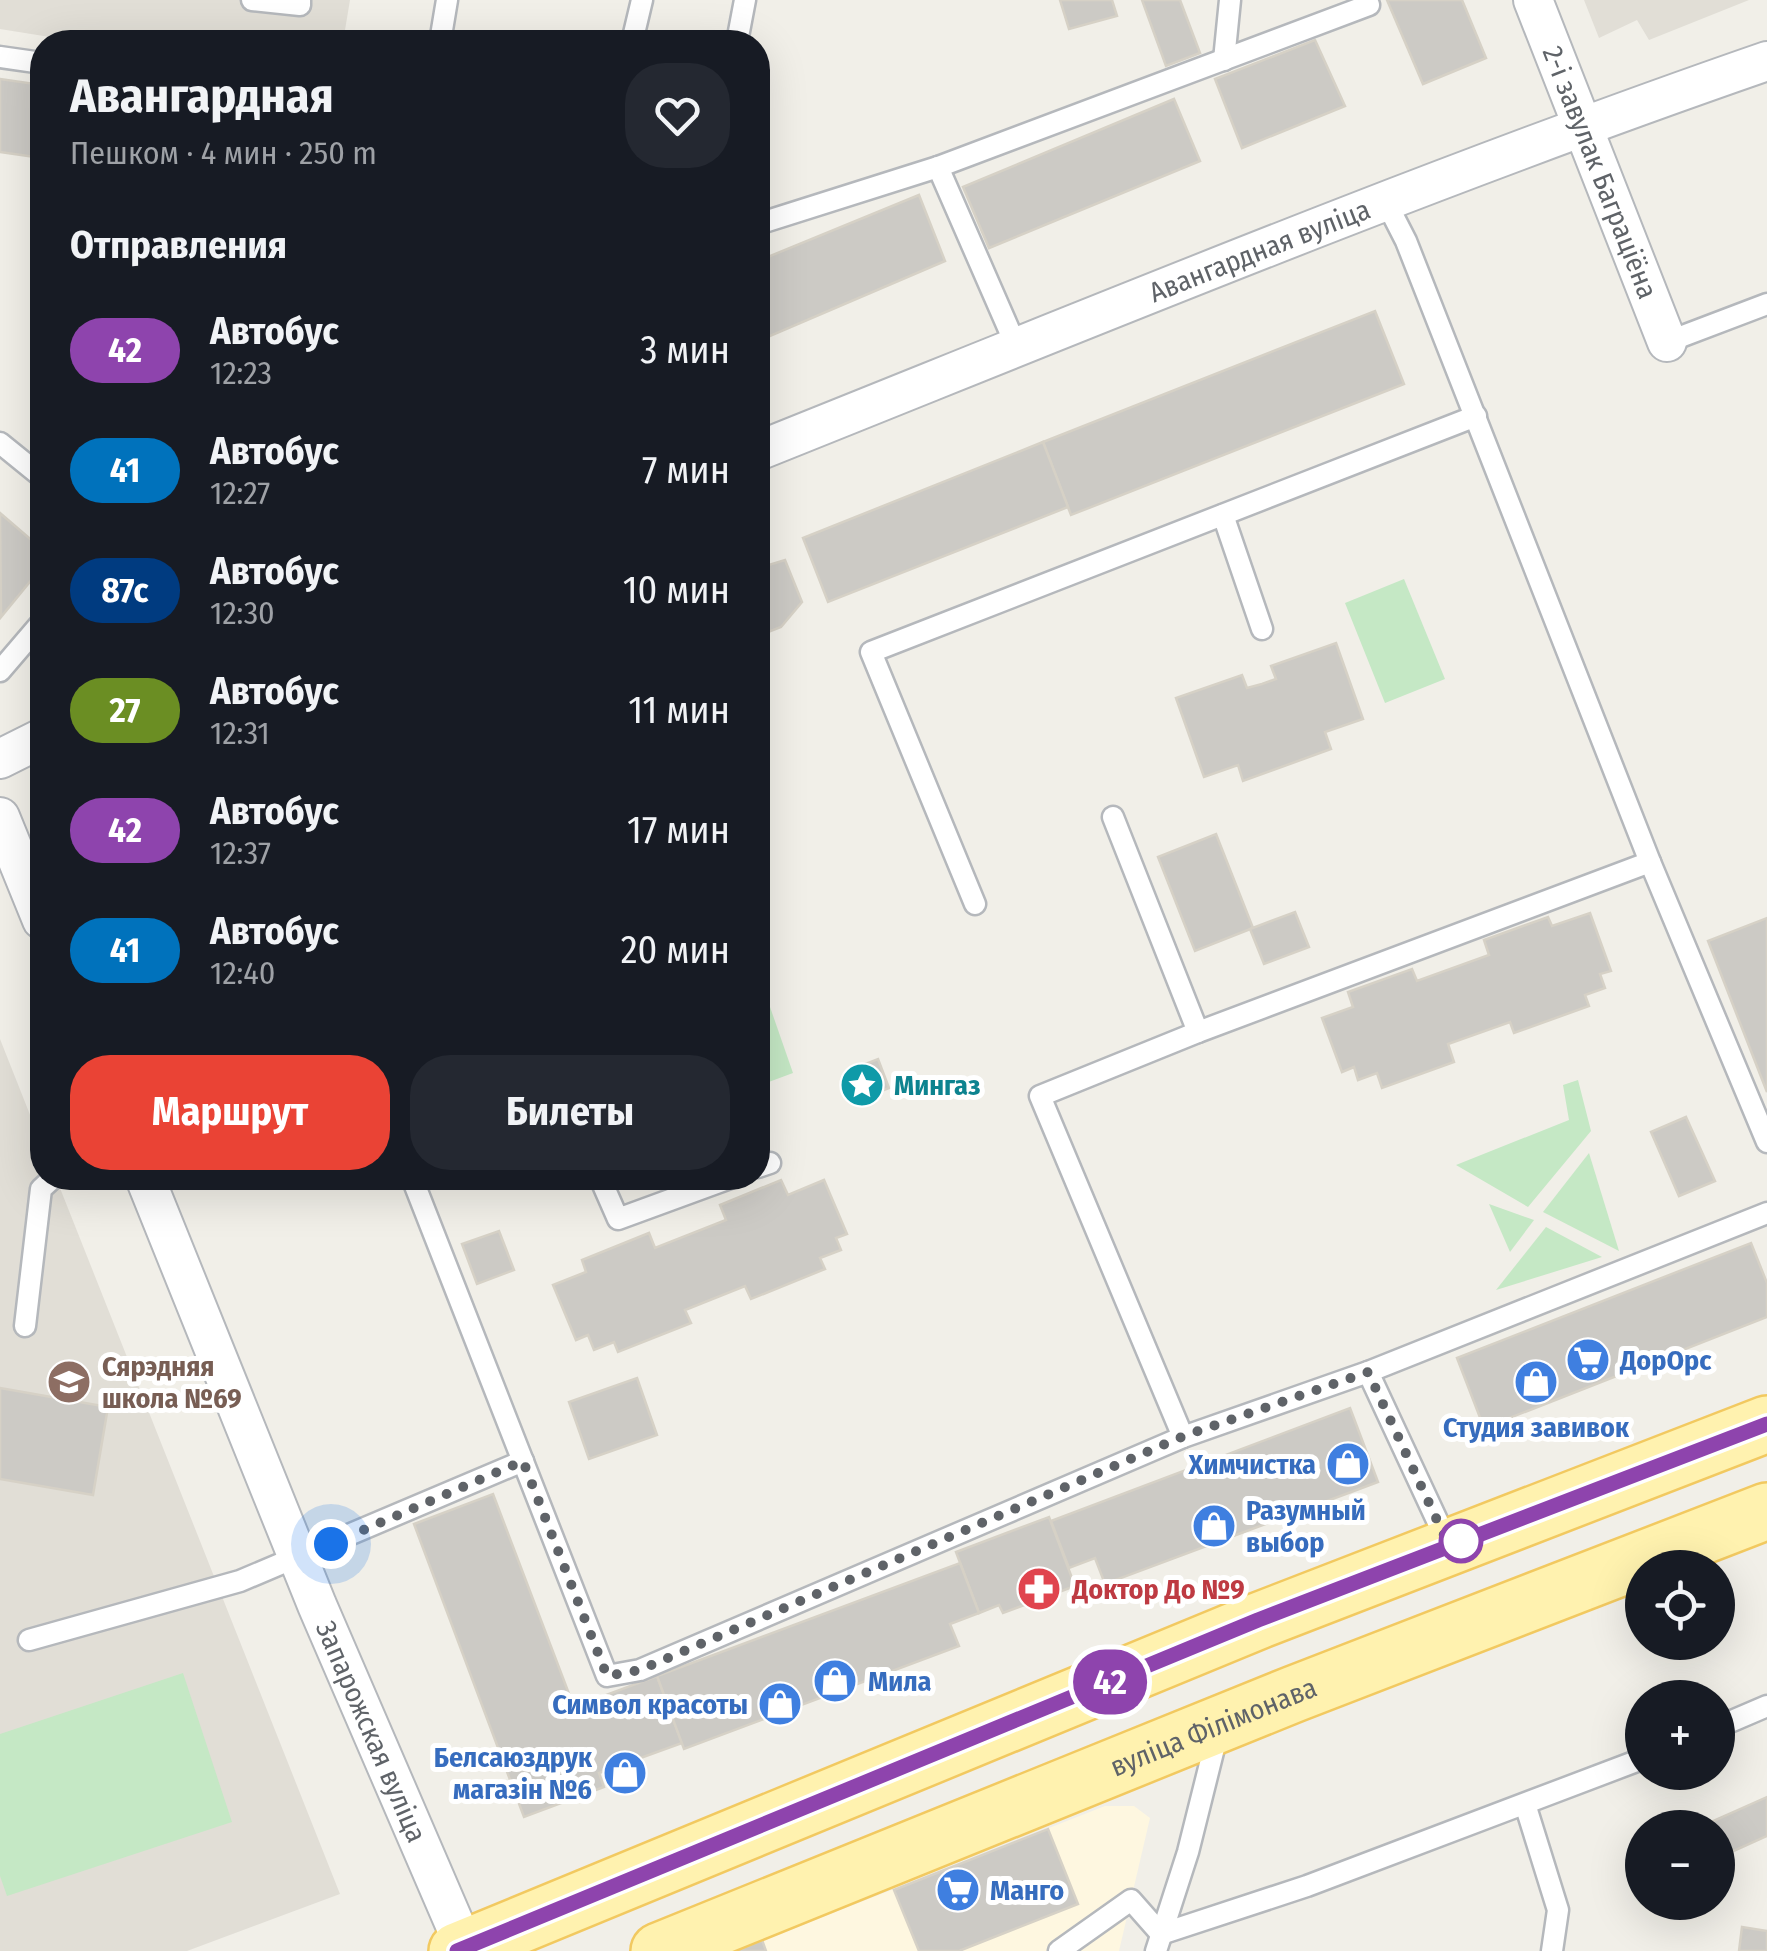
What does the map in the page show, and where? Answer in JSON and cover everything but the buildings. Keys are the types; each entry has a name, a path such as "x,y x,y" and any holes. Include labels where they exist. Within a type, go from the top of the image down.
{"main road":[{"path":"461,1950 1258,1620 1767,1424"},
{"name":"вуліца Філімонава","path":"660,1951 1220,1724 1767,1510"}],"street":[{"name":"2-і завулак Баграціёна","path":"1533,0 1667,342"},
{"name":"Авангардная вуліца","path":"770,444 1385,200 1581,126 1767,62"},
{"path":"0,759 30,744"},
{"path":"0,817 30,891"},
{"name":"Запарожская вуліца","path":"150,1190 461,1950"}],"lane":[{"path":"252,0 300,5 300,0"},
{"path":"442,30 447,0"},
{"path":"635,30 642,0"},
{"path":"739,30 745,0"},
{"path":"1224,60 1230,0"},
{"path":"770,220 938,167 1369,6 1367,0"},
{"path":"0,56 30,60"},
{"path":"938,167 1017,348"},
{"path":"1385,200 1406,241 1650,862 1767,1142"},
{"path":"1667,342 1767,304"},
{"path":"975,904 871,652 1476,416"},
{"path":"0,443 30,467"},
{"path":"1223,515 1262,629"},
{"path":"0,671 30,636"},
{"path":"1113,817 1198,1032"},
{"path":"1184,1436 1040,1096 1198,1032 1650,862"},
{"path":"25,1326 41,1190"},
{"path":"417,1190 607,1676 640,1670 1184,1436 1368,1372 1767,1213"},
{"path":"605,1190 618,1219 697,1190"},
{"path":"1368,1372 1449,1546"},
{"path":"29,1640 240,1581 523,1461"},
{"path":"1735,1720 1767,1706"},
{"path":"1158,1943 1188,1852 1220,1724"},
{"path":"1158,1943 1625,1766"},
{"path":"1525,1804 1558,1910 1552,1951"},
{"path":"1059,1951 1131,1900 1158,1943"}],"shaded area":[{"path":"0,0 350,0 345,30 30,30 30,34 0,29"},
{"path":"1584,0 1749,0 1649,40 1637,20 1599,38"},
{"name":"Сярэдняя школа №69","path":"0,1039 30,1115 30,1190 61,1190 340,1894 187,1951 0,1951"},
{"path":"1105,1806 1134,1806 1150,1818 1119,1951 736,1951"}],"green space":[{"path":"1404,579 1445,679 1385,703 1345,603"},
{"path":"770,1007 793,1073 770,1082"},
{"path":"1578,1080 1591,1131 1528,1207 1456,1165 1569,1120 1563,1085"},
{"path":"1589,1153 1619,1251 1543,1212"},
{"path":"1489,1204 1534,1220 1510,1252"},
{"path":"1546,1227 1602,1257 1496,1290"},
{"path":"183,1673 232,1822 7,1896 0,1876 0,1734"}],"bus line":[{"name":"42","path":"457,1951 1258,1620 1767,1424"}],"place":[{"name":"Мингаз","path":"862,1085"},
{"name":"ДорОрс","path":"1588,1360"},
{"name":"Сярэдняя школа №69","path":"69,1382"},
{"name":"Студия завивок","path":"1536,1382"},
{"name":"Химчистка","path":"1348,1464"},
{"name":"Разумный выбор","path":"1214,1526"},
{"name":"Доктор До №9","path":"1039,1589"},
{"name":"Мила","path":"835,1681"},
{"name":"Символ красоты","path":"780,1704"},
{"name":"Белсаюздрук магазін №6","path":"625,1773"},
{"name":"Манго","path":"958,1890"}],"route":[{"path":"331,1544 523,1461 607,1676 640,1670 1184,1436 1368,1372 1449,1546 1461,1541"}]}
